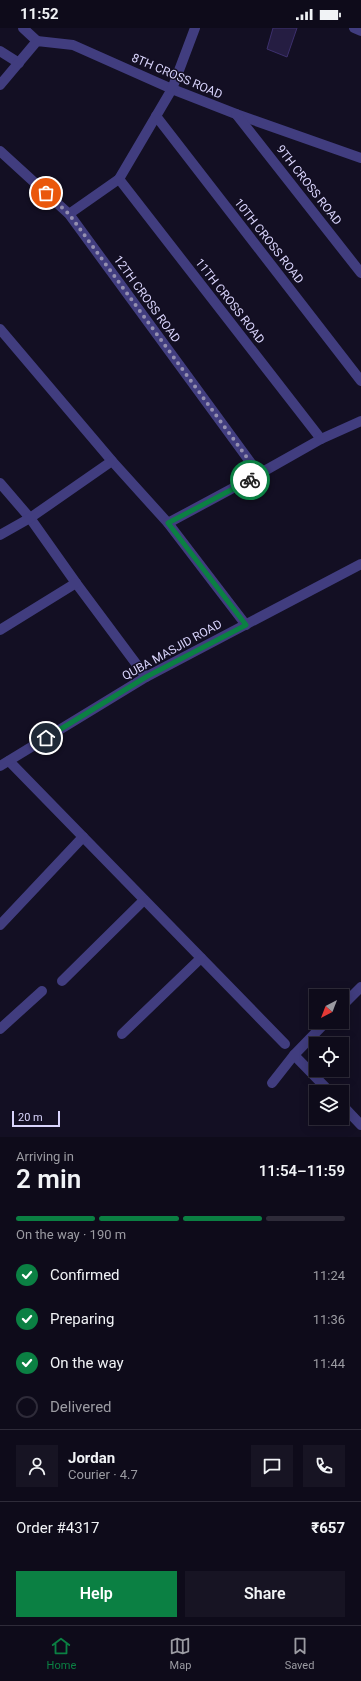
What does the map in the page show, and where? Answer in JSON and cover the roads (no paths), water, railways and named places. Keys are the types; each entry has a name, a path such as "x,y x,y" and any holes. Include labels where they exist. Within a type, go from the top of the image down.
{"street":[{"path":"0,85 37,41 23,28"},
{"path":"69,214 119,179 172,89 195,28"},
{"path":"354,28 361,31"},
{"name":"8TH CROSS ROAD","path":"37,41 73,45 172,89 236,114 361,158"},
{"path":"0,51 19,63"},
{"name":"9TH CROSS ROAD","path":"236,114 361,273"},
{"name":"10TH CROSS ROAD","path":"156,116 361,381"},
{"name":"12TH CROSS ROAD","path":"0,151 69,214 259,474"},
{"name":"11TH CROSS ROAD","path":"119,179 321,439"},
{"path":"0,329 112,461 168,523 246,625"},
{"path":"168,523 321,439 361,421"},
{"path":"0,536 30,518 112,461"},
{"path":"0,483 30,518 76,584 146,677"},
{"name":"QUBA MASJID ROAD","path":"4,764 146,677 361,564"},
{"path":"0,630 76,584"},
{"path":"4,764 83,837 285,1044"},
{"path":"0,924 83,837"},
{"path":"62,982 144,900"},
{"path":"122,1034 201,958"},
{"path":"349,999 361,987"},
{"path":"0,1028 42,991"},
{"path":"272,1082 294,1055 319,1029"},
{"path":"294,1055 323,1085"},
{"path":"349,1112 361,1125"}]}
